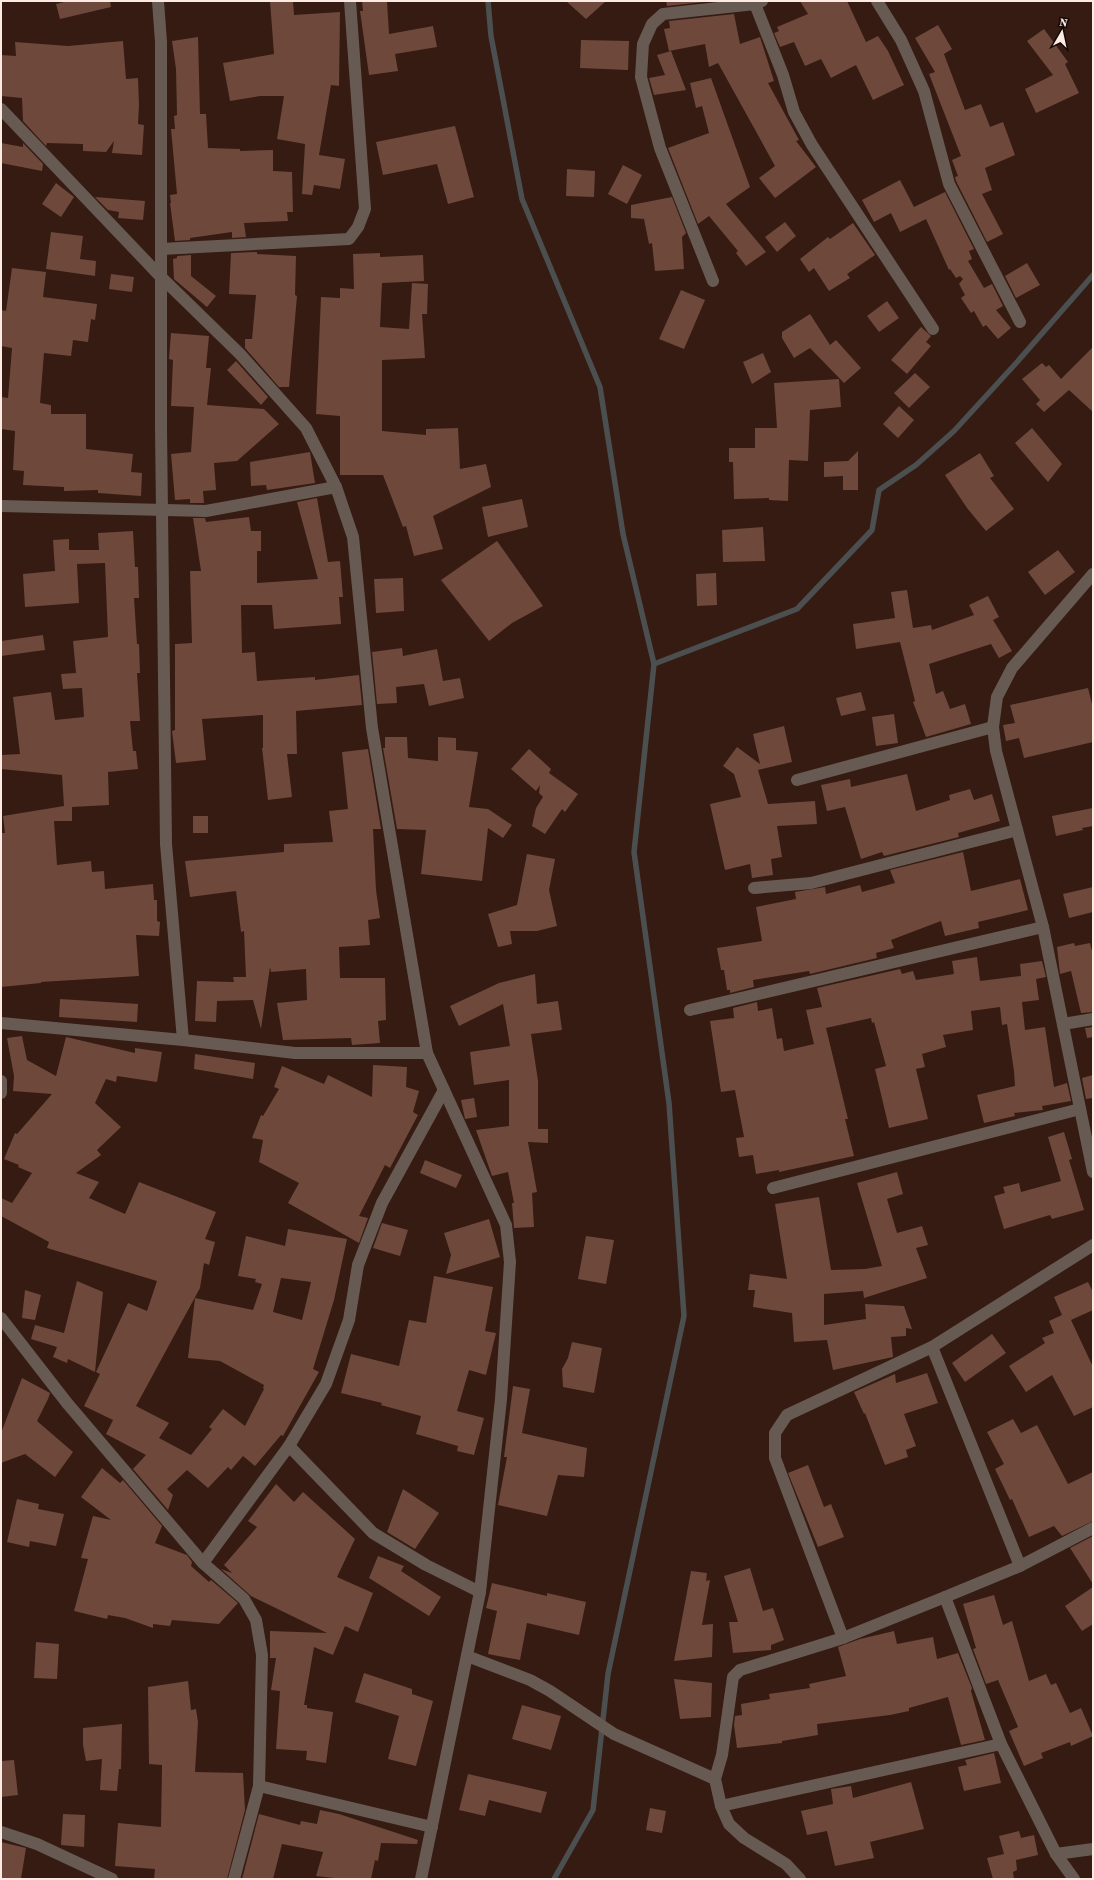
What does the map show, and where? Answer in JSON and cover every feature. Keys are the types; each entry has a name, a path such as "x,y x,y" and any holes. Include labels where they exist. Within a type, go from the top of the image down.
{"street":[{"path":"158,1 161,42 162,509 166,844 183,1040"},
{"path":"161,249 349,239 358,227 365,209 350,1"},
{"path":"878,1 901,40 924,91 949,184 1020,322"},
{"path":"713,280 660,148 641,77 643,44 652,24 662,14 758,3 794,112 812,145 933,328"},
{"path":"1,110 161,277 240,354 306,428 336,487 353,537 372,728 427,1053 506,1225 510,1262 502,1399 480,1592 421,1879"},
{"path":"1,506 206,511 336,487"},
{"path":"1093,574 1012,668 997,697 993,727 996,751 1043,927 1093,1172"},
{"path":"797,780 993,727"},
{"path":"754,888 811,882 1017,830"},
{"path":"690,1010 1043,927"},
{"path":"1063,1024 1093,1019"},
{"path":"1,1023 183,1040 295,1053 427,1053"},
{"path":"1,1081 1,1093"},
{"path":"203,1563 289,1446 326,1384 349,1320 358,1265 382,1203 444,1090"},
{"path":"773,1188 1080,1110"},
{"path":"842,1638 775,1458 775,1433 787,1415 932,1347 1093,1245"},
{"path":"1,1318 67,1403 203,1563 244,1599 256,1620 262,1655 259,1786 234,1879"},
{"path":"932,1347 1020,1566"},
{"path":"289,1446 373,1533 426,1565 480,1592"},
{"path":"800,1879 786,1864 744,1838 729,1824 721,1806 715,1779 722,1754 733,1677 740,1670 842,1638 1020,1566 1093,1528"},
{"path":"945,1596 1001,1744 1056,1854 1074,1879"},
{"path":"467,1656 530,1680 550,1691 614,1734 715,1779"},
{"path":"721,1806 1001,1744"},
{"path":"259,1786 432,1827"},
{"path":"1,1832 37,1844 112,1879"},
{"path":"1056,1854 1093,1849"}],"building":[{"path":"68,1 110,1 111,7 60,19 56,4"},
{"path":"270,1 293,1 294,15 340,12 339,86 331,85 319,155 345,159 340,189 314,185 312,195 302,194 305,144 277,139 284,96 260,96 230,101 223,63 274,54"},
{"path":"362,1 387,1 389,34 433,26 437,47 395,54 398,71 369,75 360,11 363,11"},
{"path":"566,1 606,1 586,19"},
{"path":"666,1 713,1 667,6"},
{"path":"800,1 847,1 866,42 878,36 888,51 904,85 873,100 856,65 831,78 821,59 805,66 794,42 780,47 774,33 779,31 777,27 808,14"},
{"path":"734,14 740,44 760,37 774,81 768,83 799,140 796,141 816,167 775,198 759,178 775,166 718,63 709,67 705,44 669,51 664,29 670,28 669,21"},
{"path":"938,25 952,49 944,54 965,110 981,104 990,127 1003,122 1015,155 985,168 992,190 982,194 1003,234 987,242 956,181 955,177 958,176 952,160 961,156 929,74 935,72 915,38"},
{"path":"1044,29 1068,62 1065,64 1079,93 1036,113 1025,89 1053,75 1027,41"},
{"path":"198,37 200,114 206,114 208,148 240,149 240,151 273,150 273,171 292,172 293,212 287,212 288,221 244,223 246,237 232,238 232,232 190,238 190,240 175,241 170,203 170,195 177,194 171,129 175,129 174,116 177,115 176,69 172,41"},
{"path":"581,40 629,41 628,70 580,68"},
{"path":"123,41 126,79 138,78 138,124 144,125 142,155 112,153 114,141 106,152 83,151 83,144 47,143 46,146 23,121 22,98 1,96 1,55 16,56 15,42 68,46"},
{"path":"671,51 686,90 654,95 649,78 665,75 657,55"},
{"path":"711,78 750,187 726,204 766,252 746,266 736,253 738,251 709,216 698,224 668,148 709,133 702,106 696,108 690,83"},
{"path":"455,126 474,197 448,204 437,164 383,175 376,142"},
{"path":"1,143 23,147 23,143 43,164 42,171 1,163"},
{"path":"623,165 642,175 627,204 608,194"},
{"path":"567,169 595,171 594,197 566,196"},
{"path":"900,180 914,207 945,192 974,249 969,251 972,259 968,261 984,288 992,284 1003,306 996,310 1011,328 998,339 986,325 983,327 974,311 971,313 961,298 965,295 959,284 963,279 960,276 956,278 950,269 949,270 926,219 900,232 891,213 874,222 862,200"},
{"path":"56,183 74,197 61,217 42,204"},
{"path":"95,197 145,201 143,220 118,218 119,212 108,210"},
{"path":"672,197 686,233 682,237 684,269 655,271 652,243 649,244 644,219 631,218 631,205"},
{"path":"785,222 796,236 777,252 765,237"},
{"path":"853,223 875,255 847,274 850,278 829,291 814,268 809,272 800,259 828,237 830,239"},
{"path":"51,232 83,236 80,259 96,261 95,276 46,269"},
{"path":"257,252 257,254 296,256 295,295 297,296 289,387 279,387 245,348 245,339 252,339 256,295 229,294 231,253"},
{"path":"380,253 380,257 423,255 424,281 382,283 380,327 409,329 412,283 428,284 427,314 422,314 425,358 382,360 382,431 426,435 426,429 458,428 460,469 486,464 491,487 433,516 443,549 414,556 406,526 403,527 383,475 340,475 340,416 316,414 321,297 340,298 340,288 354,289 353,254"},
{"path":"191,255 191,276 216,296 207,307 174,279 173,259 177,258 177,256"},
{"path":"1027,263 1040,285 1016,298 1005,276"},
{"path":"12,268 46,272 43,297 97,304 95,320 91,319 88,342 73,340 71,356 44,353 40,403 51,405 51,414 86,414 86,449 133,454 131,472 142,473 141,496 98,493 98,490 64,491 64,487 23,485 24,471 13,470 15,431 1,429 1,397 8,398 12,348 1,346 1,310 6,311"},
{"path":"111,274 134,277 132,292 109,289"},
{"path":"681,290 705,300 684,349 659,339"},
{"path":"887,301 899,318 879,332 867,316"},
{"path":"810,314 830,345 836,340 861,368 844,383 810,348 794,358 782,338 782,332"},
{"path":"921,327 931,336 926,342 931,346 907,374 891,360"},
{"path":"171,333 209,336 206,368 211,368 207,405 264,409 279,424 237,461 214,463 216,490 203,491 204,503 190,503 190,499 175,500 171,454 191,452 194,407 171,406 173,360 169,359"},
{"path":"1093,347 1093,412 1069,390 1044,412 1036,404 1040,400 1022,379 1042,363 1046,367 1049,365 1061,379"},
{"path":"763,353 771,372 752,384 743,362"},
{"path":"236,361 268,397 261,405 227,370"},
{"path":"915,373 930,387 909,408 894,393"},
{"path":"839,379 841,407 810,410 808,461 789,460 788,501 769,500 769,498 734,499 733,462 729,462 729,448 755,448 755,428 777,428 774,383"},
{"path":"899,406 914,420 898,438 883,424"},
{"path":"1032,428 1062,464 1048,482 1015,443"},
{"path":"858,451 858,490 843,490 843,476 824,477 824,462 848,461"},
{"path":"310,452 315,483 267,490 266,485 251,486 250,462"},
{"path":"980,453 994,476 990,478 1014,509 986,531 967,508 945,475"},
{"path":"317,498 328,562 340,561 343,597 339,597 341,624 274,629 272,605 241,605 242,653 255,652 257,681 315,677 315,680 359,675 362,705 296,711 297,754 287,754 292,797 268,800 262,748 263,715 202,719 206,760 176,763 172,731 175,730 175,644 192,643 190,571 201,571 193,518 205,518 206,522 249,517 251,531 261,531 261,551 257,551 257,583 318,579 297,502"},
{"path":"522,499 528,527 488,537 482,507"},
{"path":"763,527 765,561 723,562 722,530"},
{"path":"133,531 135,567 138,567 139,598 134,598 137,644 139,644 140,673 137,673 140,721 130,721 133,751 136,751 138,769 108,772 109,805 72,807 72,821 54,821 57,865 91,861 92,872 104,871 105,889 153,884 154,900 157,900 157,921 160,922 159,936 136,935 139,976 41,982 1,987 1,833 5,833 3,816 64,806 62,775 1,769 1,755 20,754 13,697 51,692 55,720 84,717 82,688 63,689 61,674 76,673 73,641 108,637 105,563 77,564 79,603 25,607 23,574 55,571 53,540 69,539 69,550 99,550 98,533"},
{"path":"497,541 543,606 512,623 489,641 441,580"},
{"path":"1058,550 1075,572 1045,595 1028,572"},
{"path":"716,573 717,605 697,606 696,574"},
{"path":"403,578 404,611 376,613 374,579"},
{"path":"907,590 913,628 931,625 932,630 974,615 969,605 988,596 999,617 993,620 1012,651 999,658 991,644 929,664 936,694 943,691 950,709 965,704 971,724 926,737 913,702 915,701 900,642 856,649 853,624 895,618 891,592"},
{"path":"43,635 45,650 1,656 1,641"},
{"path":"402,648 403,656 437,649 443,681 460,678 464,698 429,706 424,684 396,687 397,703 377,704 372,652"},
{"path":"1088,688 1093,708 1093,742 1024,758 1019,738 1006,741 1003,725 1015,723 1010,705"},
{"path":"861,692 866,710 841,716 836,698"},
{"path":"894,714 898,743 876,746 872,717"},
{"path":"784,726 792,762 758,770 768,804 815,801 817,824 777,826 782,857 771,859 773,875 752,878 750,864 725,870 710,804 741,797 734,774 723,766 737,747 760,764 753,734"},
{"path":"385,737 407,737 408,758 438,761 438,737 456,738 456,750 478,752 469,807 488,809 512,825 503,838 488,828 482,881 421,874 426,830 397,829 383,748 385,748"},
{"path":"368,749 381,829 373,829 376,890 380,918 368,920 370,945 339,947 340,978 385,978 386,1020 378,1021 380,1043 352,1045 351,1038 283,1040 277,1003 307,1000 306,969 271,972 270,967 261,1029 253,1000 217,1001 216,1022 195,1021 197,981 234,982 233,977 246,977 244,931 241,932 236,891 190,897 185,861 284,852 284,844 333,842 329,811 348,809 342,752"},
{"path":"529,749 551,769 549,773 578,794 565,812 562,809 545,834 532,826 536,808 543,797 539,793 540,785 536,791 511,769"},
{"path":"907,774 916,811 950,800 949,795 970,789 974,800 992,794 1000,821 958,833 959,837 884,856 882,852 861,859 845,807 827,811 821,785 850,779 851,787"},
{"path":"1093,808 1093,826 1082,828 1083,830 1056,836 1052,816"},
{"path":"193,816 208,816 208,833 193,833"},
{"path":"963,852 971,891 1020,879 1028,910 978,922 979,928 945,936 941,921 891,940 894,948 876,953 877,958 810,974 809,971 753,980 754,987 730,993 730,990 727,990 724,970 721,970 717,948 762,941 756,907 796,899 795,892 825,887 826,894 860,885 862,892 895,883 890,870"},
{"path":"527,854 555,859 549,890 557,926 537,931 510,931 512,944 498,947 488,914 517,905"},
{"path":"1093,887 1093,912 1069,918 1063,894"},
{"path":"1074,943 1075,946 1090,943 1093,955 1093,1012 1081,1013 1071,971 1060,974 1057,947"},
{"path":"977,957 980,981 1021,976 1020,964 1042,961 1046,977 1036,979 1039,1000 1022,1002 1025,1030 1045,1027 1054,1087 1067,1083 1071,1101 1042,1106 1043,1110 1014,1113 1015,1116 984,1123 977,1095 1015,1086 1014,1071 1007,1024 1002,1025 1000,1007 971,1011 973,1030 943,1035 946,1047 922,1054 925,1067 916,1069 928,1119 889,1128 875,1069 886,1066 874,1022 872,1023 871,1018 826,1028 848,1119 845,1119 854,1156 779,1172 779,1170 756,1174 753,1155 739,1157 736,1138 744,1137 735,1090 721,1092 710,1021 734,1018 733,1008 757,1002 758,1011 772,1008 777,1039 782,1038 784,1051 814,1044 806,1010 822,1007 817,988 900,969 902,974 913,971 916,980 954,974 952,961"},
{"path":"535,974 537,1004 558,1001 562,1030 531,1034 538,1081 538,1129 548,1129 548,1143 528,1142 537,1192 532,1193 534,1227 514,1228 512,1203 514,1203 508,1172 492,1176 476,1130 509,1126 509,1080 474,1085 470,1052 510,1046 503,1004 459,1026 450,1006 499,983"},
{"path":"60,999 138,1004 137,1022 59,1017"},
{"path":"1093,1027 1093,1037 1087,1038 1085,1028"},
{"path":"22,1036 27,1060 56,1076 66,1037 135,1053 135,1048 162,1052 157,1082 117,1076 116,1082 106,1079 95,1103 121,1127 97,1150 101,1155 76,1173 99,1182 89,1198 125,1214 139,1182 216,1212 205,1239 215,1242 209,1265 204,1263 200,1288 136,1406 169,1423 159,1438 191,1455 212,1429 209,1427 223,1409 245,1426 264,1389 264,1385 220,1361 188,1358 195,1298 253,1310 262,1284 255,1282 256,1279 238,1276 246,1236 285,1246 288,1229 347,1239 334,1300 313,1369 319,1372 283,1436 281,1435 255,1466 243,1456 231,1470 228,1467 208,1488 187,1470 167,1489 173,1495 168,1510 133,1469 146,1455 106,1434 113,1420 84,1406 100,1374 96,1372 128,1303 147,1311 157,1281 47,1248 49,1242 1,1216 1,1198 12,1203 32,1173 18,1167 19,1165 4,1159 15,1133 17,1134 52,1094 13,1091 14,1076 7,1038","holes":["281,1278 311,1282 302,1320 273,1312"]},
{"path":"195,1054 255,1063 253,1079 194,1069"},
{"path":"373,1065 407,1067 406,1087 419,1091 413,1112 418,1115 390,1168 385,1165 359,1216 368,1218 359,1243 288,1203 299,1183 259,1162 263,1140 252,1138 261,1115 263,1116 279,1089 274,1087 282,1066 324,1084 328,1075 372,1097"},
{"path":"1093,1075 1093,1098 1086,1099 1082,1078"},
{"path":"474,1098 477,1117 465,1119 461,1100"},
{"path":"1064,1132 1072,1159 1069,1160 1084,1210 1052,1219 1050,1215 1004,1229 994,1196 1005,1193 1003,1187 1019,1183 1021,1192 1061,1181 1048,1137"},
{"path":"425,1160 462,1175 456,1188 420,1173"},
{"path":"897,1172 903,1194 887,1199 897,1233 922,1226 928,1245 916,1248 927,1278 864,1298 863,1291 824,1294 824,1325 866,1319 865,1304 904,1306 912,1329 906,1328 906,1336 891,1337 893,1357 833,1370 827,1340 794,1342 792,1313 753,1307 755,1290 748,1290 750,1274 787,1279 775,1204 819,1197 831,1270 865,1269 882,1266 857,1183"},
{"path":"489,1219 500,1257 446,1274 451,1255 444,1233"},
{"path":"382,1223 408,1230 400,1256 373,1248"},
{"path":"586,1236 614,1240 606,1284 578,1279"},
{"path":"434,1276 493,1287 485,1331 496,1333 486,1375 469,1370 457,1411 484,1418 474,1455 457,1451 458,1446 416,1434 421,1416 381,1405 382,1403 341,1393 351,1354 399,1366 409,1320 426,1323"},
{"path":"77,1281 103,1292 95,1372 68,1359 67,1363 53,1357 57,1347 31,1339 35,1325 64,1333"},
{"path":"1088,1282 1093,1292 1093,1310 1071,1320 1093,1367 1093,1407 1074,1416 1052,1375 1026,1392 1009,1366 1045,1343 1042,1338 1054,1333 1049,1321 1062,1315 1054,1297"},
{"path":"25,1290 41,1295 35,1320 22,1318"},
{"path":"992,1334 1006,1353 965,1382 952,1363"},
{"path":"572,1342 602,1348 594,1393 563,1387 562,1369 568,1358"},
{"path":"927,1373 938,1403 904,1414 916,1446 906,1450 908,1457 885,1465 865,1413 864,1414 854,1392 895,1374 896,1383"},
{"path":"22,1378 50,1393 37,1421 73,1452 55,1477 25,1454 1,1463 1,1433"},
{"path":"513,1386 530,1389 522,1433 587,1448 584,1477 558,1475 547,1516 498,1505 507,1457 504,1457"},
{"path":"1013,1419 1021,1433 1037,1425 1068,1484 1093,1472 1093,1521 1062,1536 1054,1526 1029,1537 1012,1499 1010,1500 995,1469 1004,1464 987,1432"},
{"path":"808,1465 824,1507 831,1504 844,1537 818,1547 788,1473"},
{"path":"102,1468 120,1483 123,1480 162,1526 155,1543 187,1555 192,1562 191,1566 209,1582 211,1580 238,1603 219,1624 172,1620 170,1626 153,1624 153,1628 125,1618 108,1615 107,1619 74,1611 88,1559 81,1558 93,1516 111,1520 81,1497"},
{"path":"276,1484 294,1502 303,1492 355,1539 337,1577 373,1593 358,1632 345,1626 333,1655 314,1647 304,1705 307,1705 307,1708 333,1712 326,1763 306,1760 307,1751 276,1749 280,1691 271,1690 276,1658 270,1658 270,1631 327,1633 251,1596 221,1569 232,1573 224,1565 257,1527 248,1521"},
{"path":"403,1489 439,1513 415,1549 387,1532"},
{"path":"17,1499 39,1504 38,1509 64,1514 56,1546 30,1541 29,1547 7,1542"},
{"path":"1093,1536 1093,1584 1070,1548"},
{"path":"378,1556 404,1566 401,1571 441,1597 429,1616 369,1578"},
{"path":"750,1568 763,1611 773,1608 784,1640 771,1645 771,1650 733,1653 729,1622 738,1622 724,1576"},
{"path":"691,1571 707,1573 706,1581 710,1580 702,1625 713,1624 712,1657 674,1661"},
{"path":"492,1583 547,1596 547,1593 586,1602 579,1635 527,1623 520,1660 488,1654 497,1611 486,1608"},
{"path":"1093,1587 1093,1624 1082,1631 1065,1606"},
{"path":"994,1595 1003,1625 1012,1621 1029,1681 1046,1674 1051,1685 1056,1683 1070,1713 1081,1708 1093,1736 1071,1746 1070,1742 1041,1753 1043,1758 1024,1766 1009,1731 1018,1727 998,1680 986,1684 973,1649 976,1648 963,1604"},
{"path":"894,1631 897,1644 933,1637 937,1659 958,1653 972,1688 971,1691 985,1740 961,1745 948,1697 909,1708 909,1711 890,1715 817,1724 818,1735 782,1741 782,1743 737,1748 734,1725 735,1716 742,1715 741,1704 770,1699 769,1694 810,1688 809,1684 846,1676 838,1647 860,1639"},
{"path":"36,1642 59,1644 57,1679 34,1678"},
{"path":"364,1673 412,1689 412,1694 433,1701 416,1766 388,1759 399,1716 355,1702"},
{"path":"674,1679 712,1683 711,1717 680,1719"},
{"path":"188,1681 191,1710 196,1709 198,1722 195,1772 243,1773 245,1810 227,1879 154,1879 155,1869 115,1866 118,1823 161,1827 162,1765 149,1764 148,1687"},
{"path":"522,1705 561,1716 551,1750 512,1739"},
{"path":"122,1724 121,1769 119,1769 117,1791 100,1790 102,1759 86,1761 83,1745 83,1728"},
{"path":"994,1753 1001,1783 964,1791 958,1767 967,1765 965,1760"},
{"path":"14,1760 18,1795 1,1797 1,1761"},
{"path":"468,1774 547,1792 541,1813 489,1800 485,1816 459,1810"},
{"path":"911,1782 924,1829 870,1842 874,1858 835,1866 827,1831 807,1835 801,1811 833,1804 831,1789 851,1786 853,1798"},
{"path":"650,1808 666,1811 662,1833 646,1830"},
{"path":"320,1810 339,1814 418,1840 417,1844 381,1843 378,1861 375,1860 371,1879 343,1879 316,1876 323,1852 282,1844 273,1879 242,1879 259,1814 300,1825 301,1821 317,1824"},
{"path":"63,1814 85,1815 84,1847 61,1845"},
{"path":"1019,1831 1021,1838 1034,1835 1038,1855 1016,1860 1017,1870 1013,1872 1014,1879 993,1879 987,1858 1004,1854 999,1836"},
{"path":"1,1842 26,1848 21,1879 1,1879"}],"waterway":[{"path":"488,1 491,36 522,199 600,387 623,534 654,664 634,852 669,1103 684,1316 608,1674 593,1810 554,1879"},
{"path":"654,664 797,609 872,530 879,490 916,465 954,431 1018,361 1093,275"}]}
